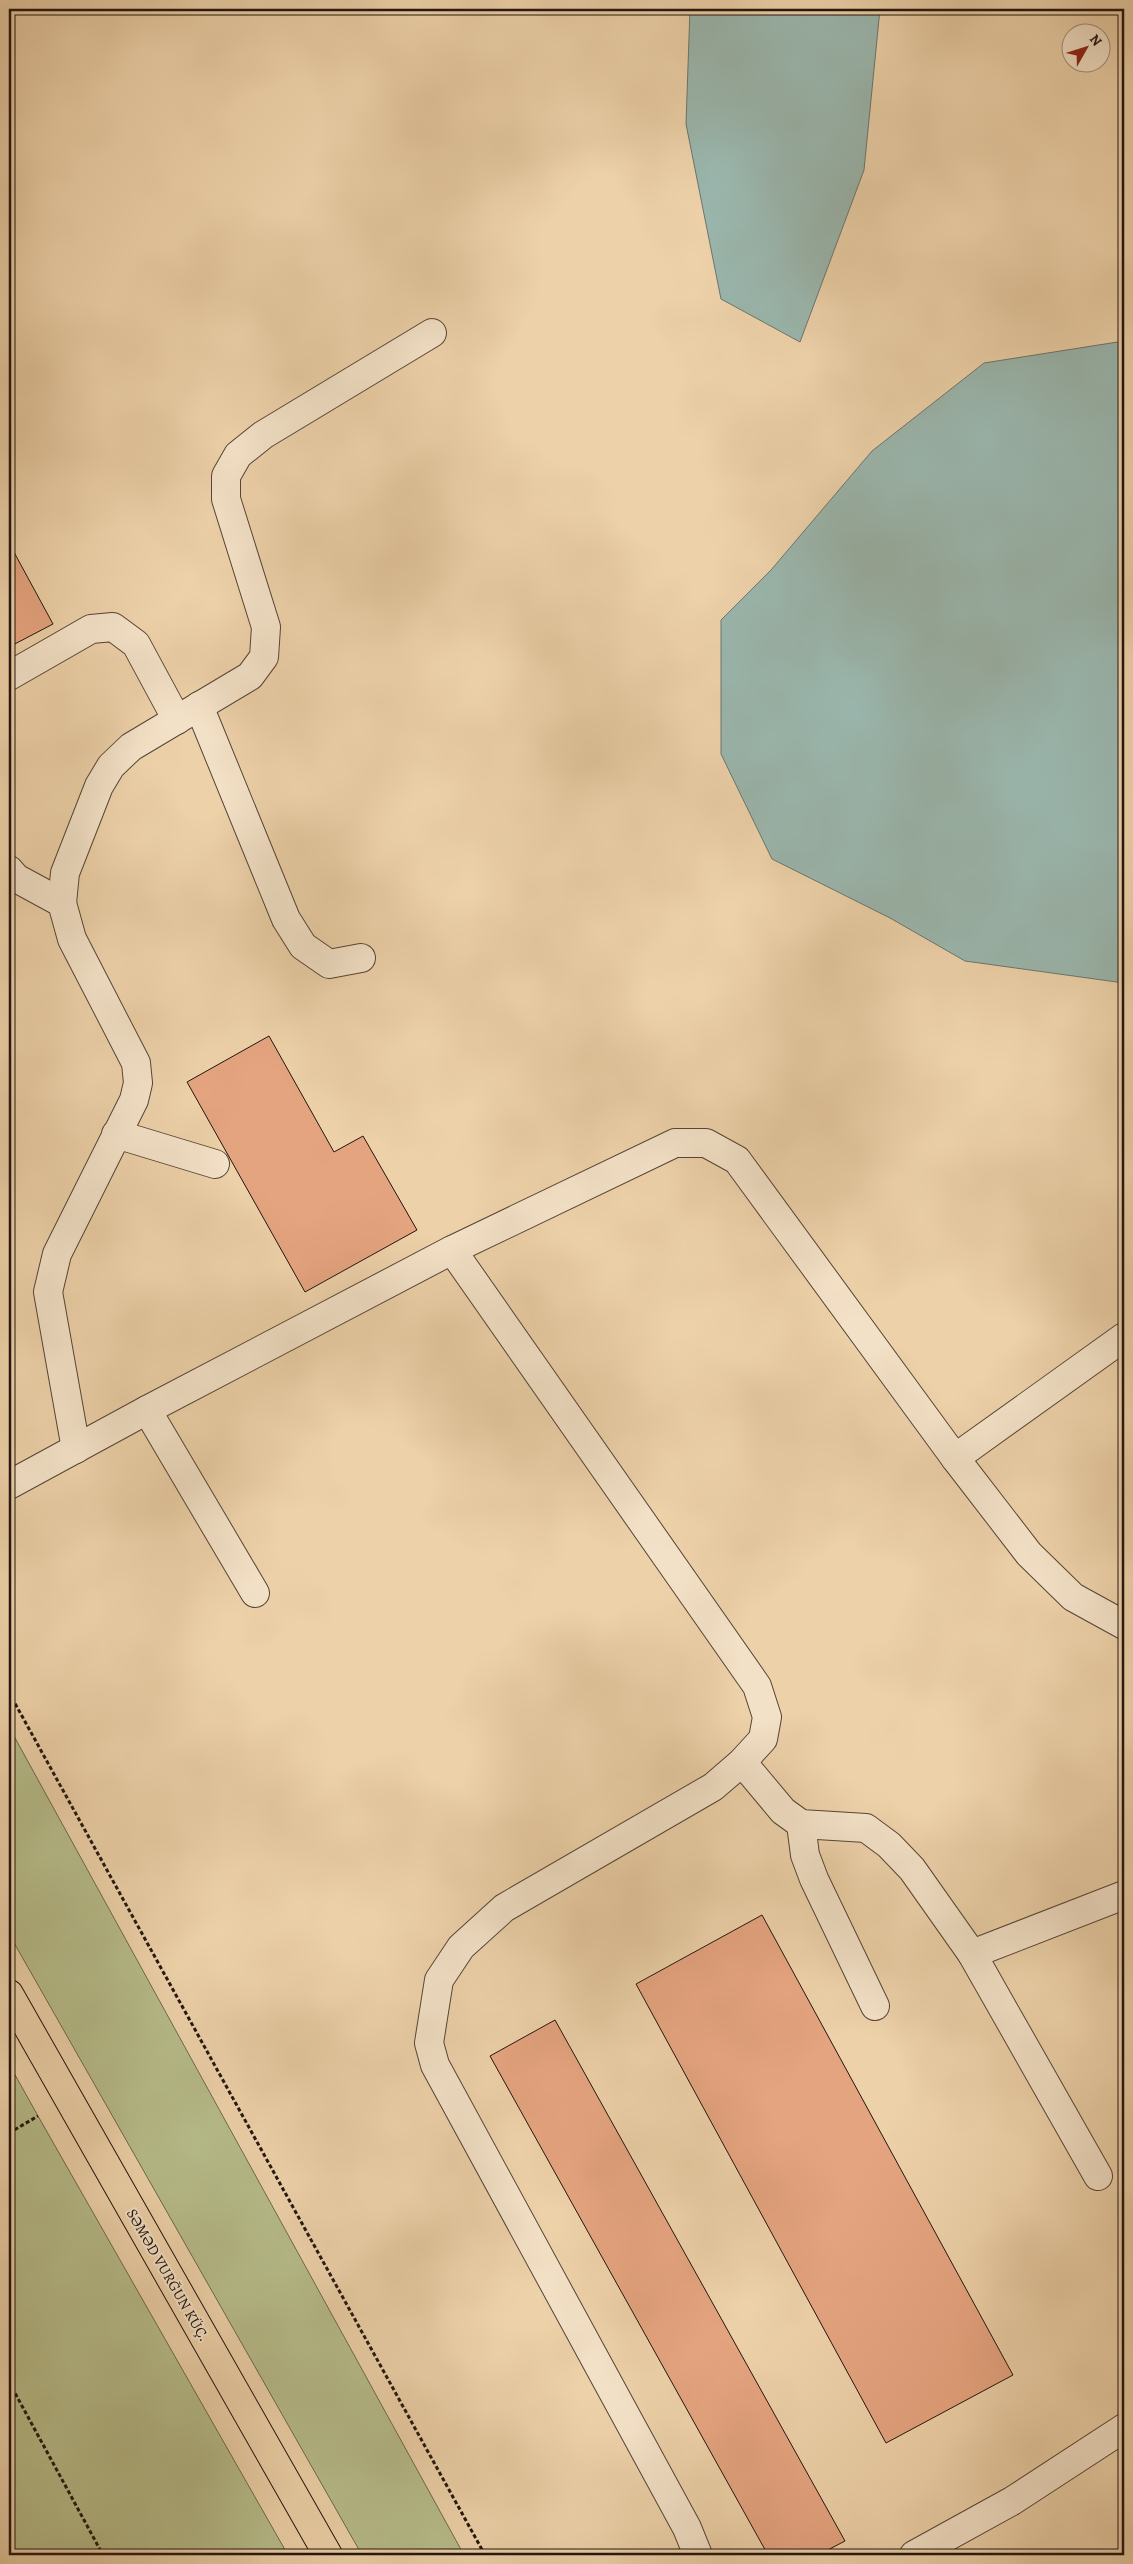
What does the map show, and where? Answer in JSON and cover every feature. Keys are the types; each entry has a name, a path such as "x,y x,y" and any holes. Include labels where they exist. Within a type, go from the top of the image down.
{"main road":[{"name":"SƏMƏD VURĞUN KÜÇ.","path":"9,1994 328,2555"}],"street":[{"path":"76,1449 48,1292 57,1254 134,1100 138,1083 136,1062 72,939 62,903 65,873 99,786 111,766 131,747 250,676 264,657 266,627 226,499 226,476 238,455 263,435 432,333"},
{"path":"9,676 91,629 114,627 136,644 188,713 286,919 303,946 329,964 361,958"},
{"path":"9,870 16,878 62,903"},
{"path":"116,1134 215,1164"},
{"path":"9,1485 147,1410 452,1250 675,1143 706,1143 737,1160 1029,1554 1073,1597 1124,1625"},
{"path":"452,1250 757,1686 767,1717 763,1739 742,1762 713,1787 504,1908 461,1948 439,1980 429,2043 435,2065 687,2528 698,2555"},
{"path":"956,1458 1124,1337"},
{"path":"147,1410 255,1593"},
{"path":"742,1762 784,1811 801,1824 866,1828 889,1845 912,1869 972,1954 1098,2176"},
{"path":"801,1824 805,1855 814,1879 875,2006"},
{"path":"972,1954 1124,1895"},
{"path":"914,2555 1012,2501 1124,2428"}],"path":[{"path":"12,1698 485,2555"},
{"path":"9,2133 38,2116"},
{"path":"9,2382 103,2555"}],"green space":[{"path":"9,1727 464,2555 362,2555 9,1934"},
{"path":"9,2064 38,2116 288,2555 9,2555"}],"water":[{"path":"690,9 880,9 864,170 800,342 721,299 686,124"},
{"path":"1124,341 1124,983 965,961 890,918 772,859 721,754 721,620 771,570 872,451 984,363"}],"building":[{"path":"9,543 53,624 9,647"},
{"path":"269,1036 334,1152 363,1136 417,1230 305,1292 187,1082"},
{"path":"762,1915 1013,2375 886,2443 636,1984"},
{"path":"555,2020 845,2541 818,2555 768,2555 490,2056"}]}
